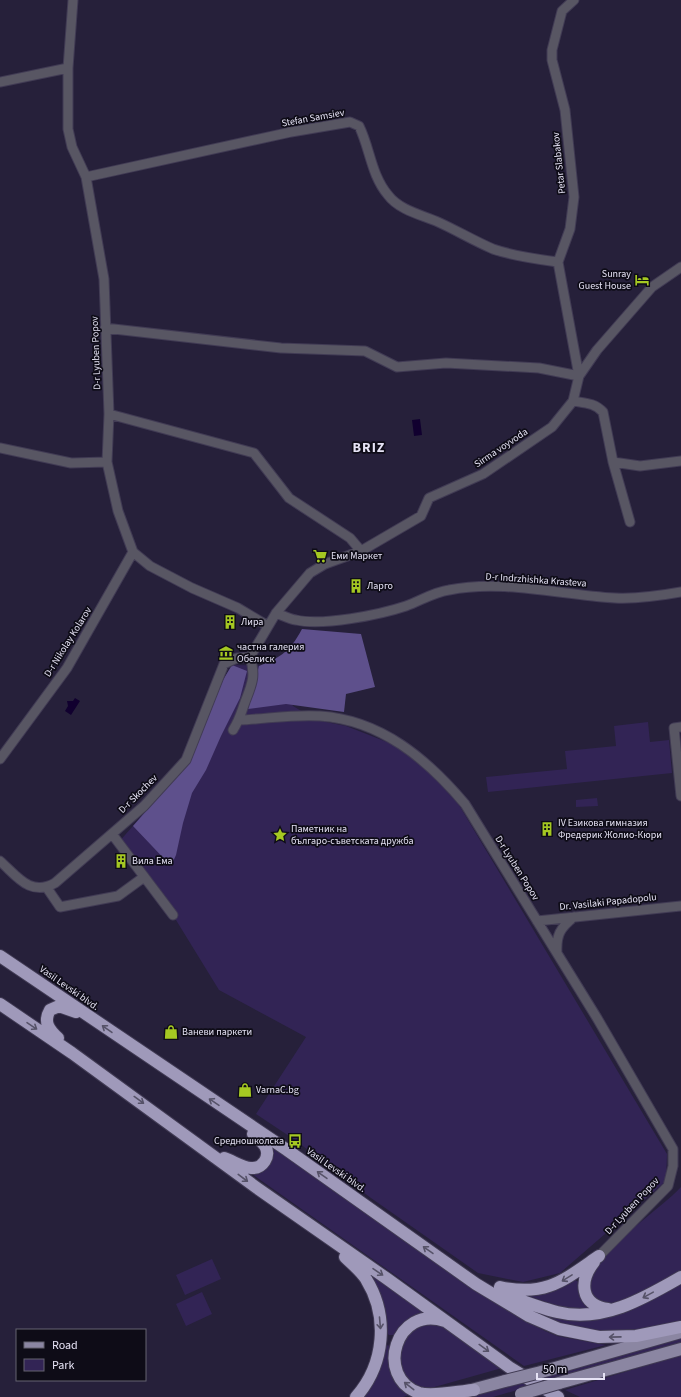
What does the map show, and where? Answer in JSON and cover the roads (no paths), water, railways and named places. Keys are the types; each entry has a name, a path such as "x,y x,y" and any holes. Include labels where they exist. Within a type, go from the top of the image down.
{"highway":[{"name":"Vasil Levski blvd.","path":"0,956 231,1114 287,1150 476,1284 538,1321 574,1334 617,1338 681,1327"},
{"path":"0,1004 72,1053 322,1235 448,1322 509,1367 558,1397"},
{"path":"72,1053 48,1028 46,1016 50,1010 60,1006 89,1016"},
{"path":"205,1149 248,1168 259,1167 264,1163 267,1154 264,1145 231,1114"},
{"path":"322,1235 365,1278 372,1290 379,1315 381,1336 379,1354 372,1374 356,1397"},
{"path":"460,1273 502,1288 537,1290 563,1281 599,1256"},
{"path":"599,1256 586,1274 584,1290 593,1304 600,1308 613,1310"},
{"path":"476,1284 558,1312 580,1315 613,1310 642,1299 681,1277"},
{"path":"448,1322 437,1319 426,1320 414,1323 405,1329 397,1341 395,1351 397,1371 403,1382 420,1393 430,1394 474,1390"}],"main road":[{"path":"447,1397 681,1332"},
{"path":"517,1396 681,1349"}],"street":[{"name":"D-r Lyuben Popov","path":"72,0 68,68 68,129 72,146 86,177 104,279 105,328 108,345 107,462 118,511 134,552 150,566 192,588 238,608 268,626"},
{"name":"Petar Slabakov","path":"574,0 562,10 552,50 553,67 565,110 574,197 570,229 558,262 578,376"},
{"path":"0,82 68,68"},
{"name":"Stefan Samsiev","path":"86,177 291,132 350,122 358,126 367,146 377,180 388,196 410,211 492,248 524,258 558,262"},
{"name":"Sirma voyvoda","path":"250,657 276,613 293,591 317,569 361,551 421,516 429,498 483,474 552,427 573,401 578,376 597,350 652,287 681,267"},
{"path":"105,328 281,348 365,351 397,367 446,363 538,368 578,376"},
{"path":"573,401 598,406 603,412 614,462 630,522"},
{"path":"108,414 254,453 289,498 350,538 361,551"},
{"path":"0,448 71,464 107,462"},
{"path":"614,462 640,466 681,461"},
{"name":"D-r Nikolay Kolarov","path":"0,758 67,668 134,552"},
{"name":"D-r Indrzhishka Krasteva","path":"276,613 296,620 318,621 363,616 405,606 448,590 480,586 615,598 654,597 681,592"},
{"path":"232,730 240,720 244,703 253,684 253,667 250,657"},
{"name":"D-r Skochev","path":"47,888 55,883 144,806 186,760 224,664 237,658 250,657"},
{"name":"D-r Lyuben Popov","path":"240,720 305,716 341,719 370,728 404,745 429,764 465,804 617,1050 673,1149 677,1167 663,1192 599,1256"},
{"path":"677,728 681,796"},
{"path":"112,834 173,915"},
{"path":"0,861 30,887 47,888 60,907 118,896 144,877"},
{"name":"Dr. Vasilaki Papadopolu","path":"537,921 681,906"},
{"path":"557,954 556,939 565,924 574,917"}],"place":[{"name":"Sunray Guest House","path":"642,280"},
{"name":"Еми Маркет","path":"320,556"},
{"name":"Ларго","path":"356,586"},
{"name":"Лира","path":"230,622"},
{"name":"частна галерия Обелиск","path":"226,653"},
{"name":"IV Езикова гимназия Фредерик Жолио-Кюри","path":"547,829"},
{"name":"Паметник на българо-съветската дружба","path":"280,835"},
{"name":"Вила Ема","path":"121,861"},
{"name":"Ваневи паркети","path":"171,1032"},
{"name":"VarnaC.bg","path":"245,1090"},
{"name":"Средношколска","path":"295,1141"}],"district":[{"name":"BRIZ","path":"369,448"}]}
